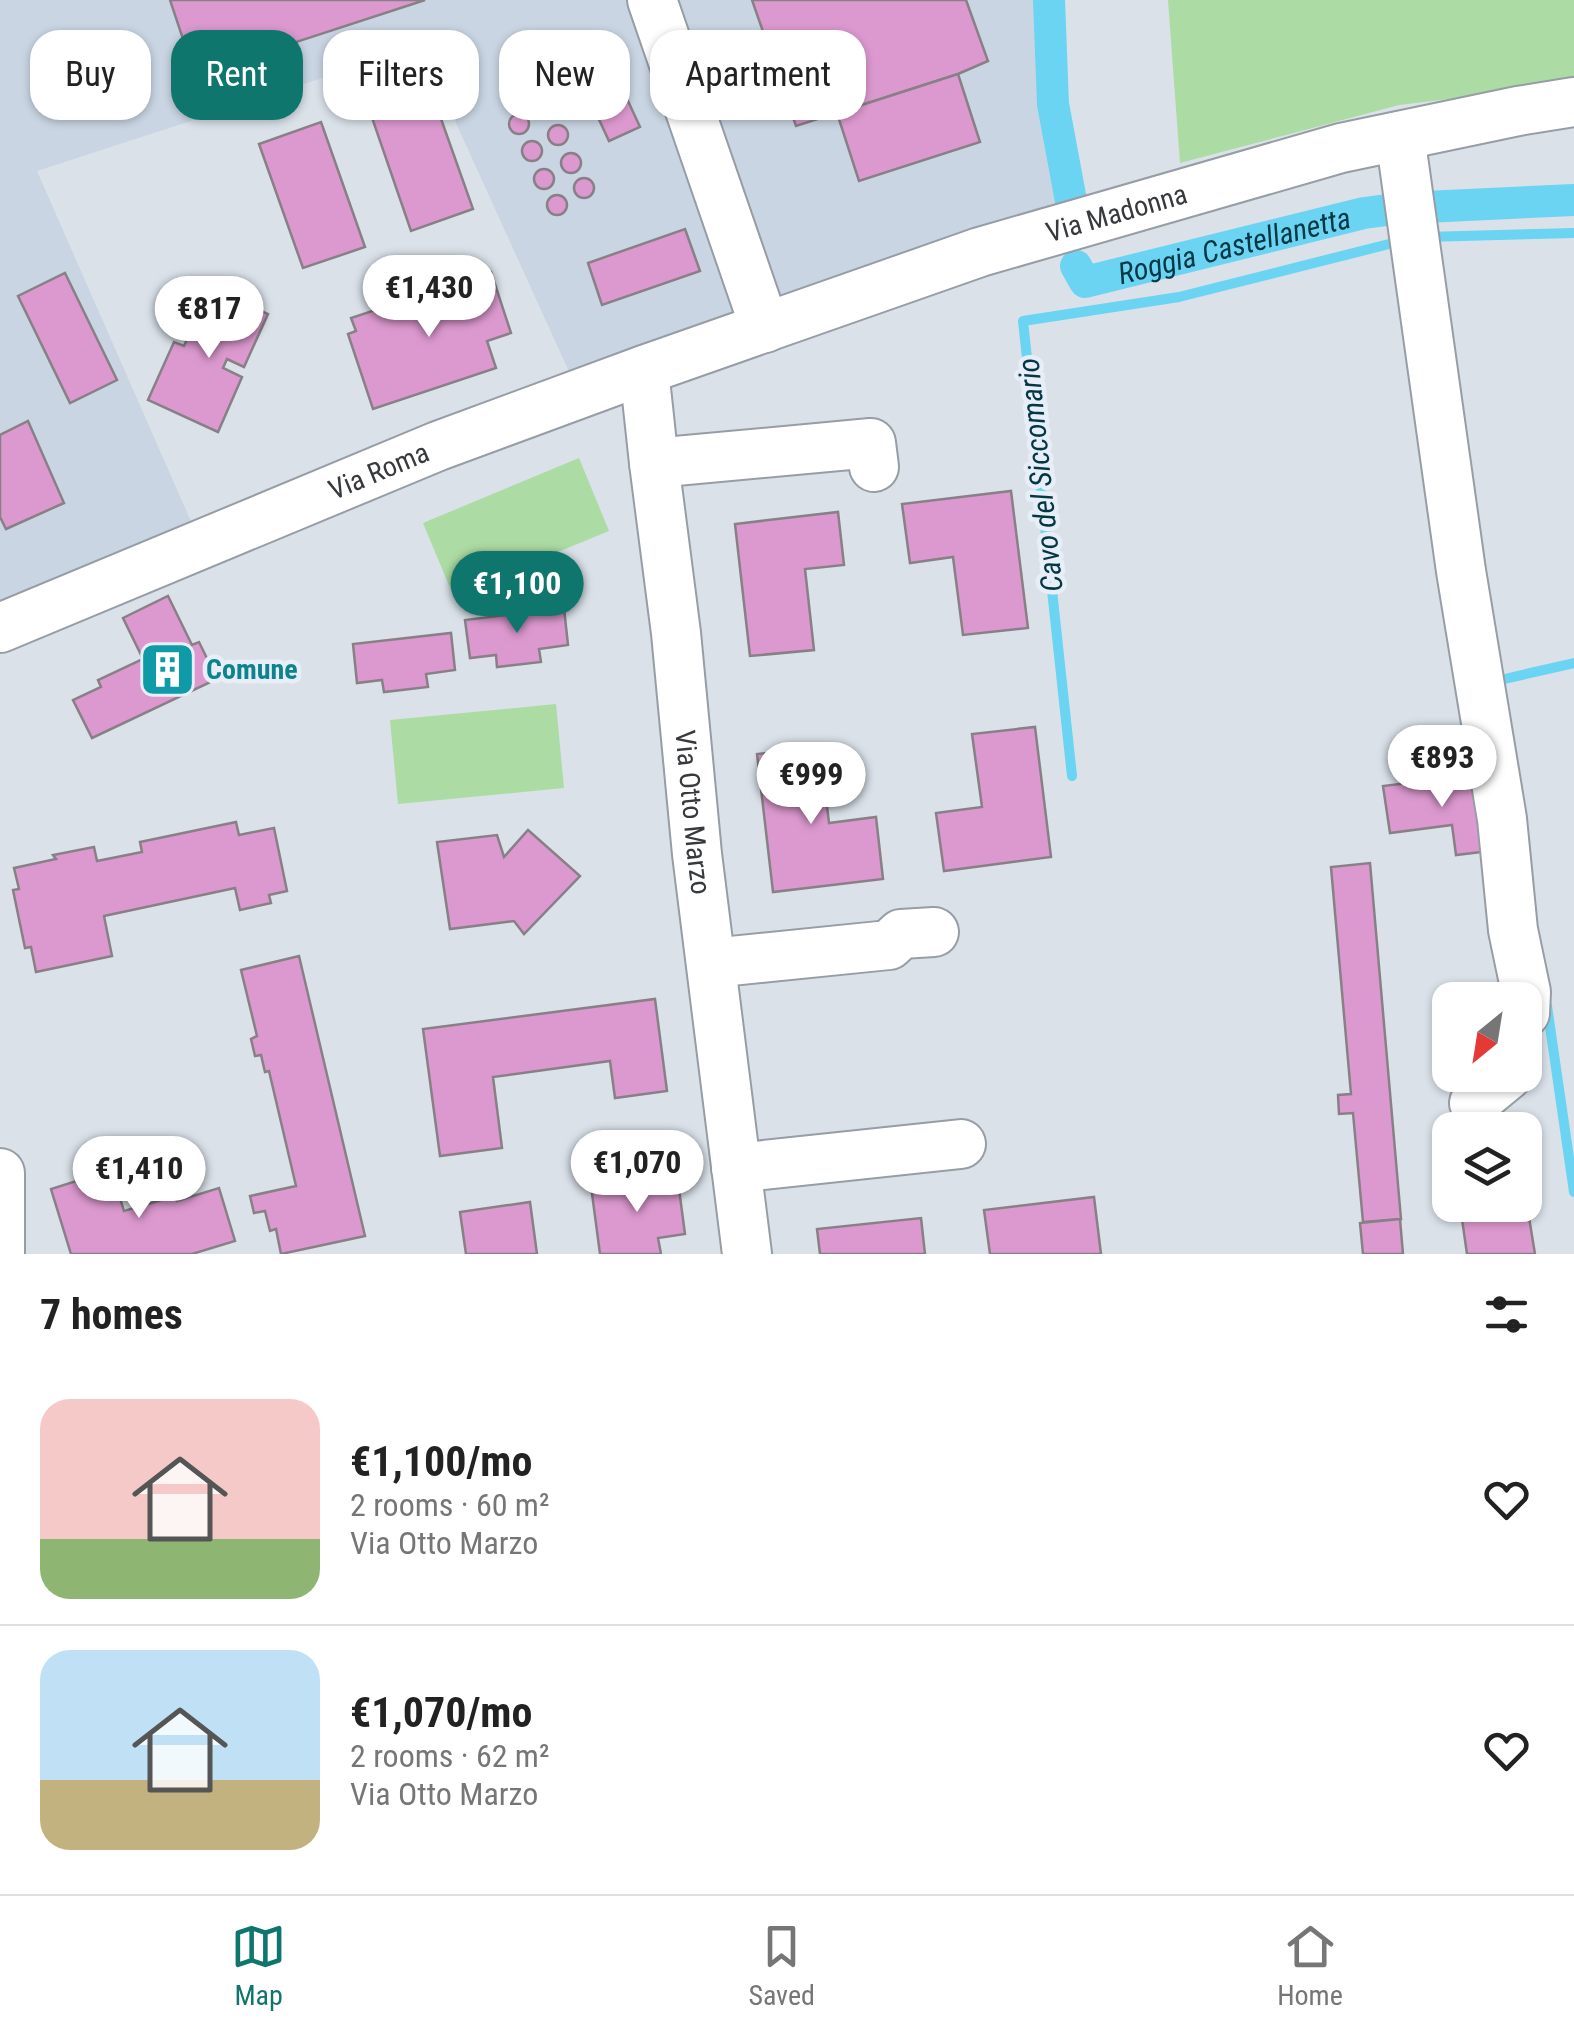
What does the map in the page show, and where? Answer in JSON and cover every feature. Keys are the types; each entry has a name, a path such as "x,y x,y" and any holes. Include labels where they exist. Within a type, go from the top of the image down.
{"street":[{"path":"652,0 765,328"},
{"path":"1476,119 1574,102"},
{"path":"1476,119 1574,123"},
{"name":"Via Madonna","path":"765,328 980,252 1341,148 1476,119"},
{"path":"1400,136 1461,572 1502,818 1513,930 1524,982"},
{"name":"Via Roma","path":"0,628 438,446 765,328"},
{"name":"Via Otto Marzo","path":"644,370 674,615 697,854 747,1254"},
{"path":"654,463 871,443 874,467"},
{"path":"711,963 889,946 901,934 934,932"},
{"path":"736,1168 961,1144"},
{"path":"0,1172 0,1254"}],"shaded area":[{"path":"0,0 1045,0 1056,206 571,376 455,120 479,120 479,30 323,30 323,78 303,84 303,30 171,30 171,120 194,120 37,171 193,526 0,610"}],"green space":[{"path":"1168,0 1574,0 1574,84 1399,105 1180,163"},
{"path":"579,458 609,531 453,595 423,523"},
{"path":"556,704 564,788 398,804 390,720"}],"building":[{"path":"170,0 425,0 323,30 303,40 303,30 180,30"},
{"path":"752,0 966,0 988,61 866,104 866,30 762,30"},
{"path":"958,74 980,142 859,181 839,120 866,120 866,104"},
{"path":"630,105 640,127 609,141 599,120 630,120"},
{"path":"373,120 441,120 473,209 411,231"},
{"path":"510,120 528,120 523,133 510,128"},
{"path":"321,122 365,247 303,268 259,144"},
{"path":"558,125 568,135 558,145 548,135"},
{"path":"532,141 542,151 532,161 522,151"},
{"path":"571,153 581,163 571,173 561,163"},
{"path":"544,169 554,179 544,189 534,179"},
{"path":"584,178 594,188 584,198 574,188"},
{"path":"557,195 567,205 557,215 547,205"},
{"path":"685,229 700,271 602,305 588,263"},
{"path":"491,272 511,333 487,341 496,368 373,409 348,334 356,331 351,318"},
{"path":"65,273 117,380 70,403 18,296"},
{"path":"210,287 268,314 244,367 227,359 223,368 242,377 218,432 148,400 174,342 184,346"},
{"path":"28,421 64,503 6,529 0,517 0,435"},
{"path":"1011,491 1028,628 963,635 953,557 910,563 902,504"},
{"path":"838,512 844,565 805,569 814,650 750,656 735,524"},
{"name":"Comune","path":"168,596 192,645 199,642 217,679 92,738 73,700 101,687 98,680 143,659 123,618"},
{"path":"564,608 568,645 539,649 541,662 497,667 496,655 470,658 465,620"},
{"path":"451,633 455,670 426,674 428,687 384,692 382,680 357,683 353,644"},
{"path":"1035,727 1051,857 944,871 936,813 982,807 972,734"},
{"path":"820,747 829,823 876,817 883,879 773,892 757,754"},
{"path":"1481,774 1490,851 1456,855 1452,825 1390,833 1383,786"},
{"path":"236,822 239,835 274,828 287,891 269,895 271,903 240,910 235,888 104,916 112,956 36,972 31,947 25,948 13,890 19,889 14,868 94,847 97,861 142,852 140,842"},
{"path":"528,830 580,876 524,934 514,921 450,929 437,842 497,835 504,857"},
{"path":"1370,863 1401,1219 1363,1222 1353,1113 1339,1114 1338,1095 1351,1094 1331,867"},
{"path":"299,956 365,1236 281,1254 276,1229 270,1231 265,1211 254,1213 250,1196 296,1186 269,1071 265,1072 261,1055 255,1056 251,1039 257,1036 241,970"},
{"path":"655,999 667,1091 615,1098 610,1061 493,1077 502,1148 440,1156 423,1029"},
{"path":"111,1170 124,1211 219,1188 235,1241 192,1254 71,1254 51,1189"},
{"path":"677,1174 685,1234 658,1238 661,1254 600,1254 591,1186"},
{"path":"1094,1197 1101,1254 990,1254 984,1210"},
{"path":"530,1202 537,1254 466,1254 460,1212"},
{"path":"921,1218 925,1254 820,1254 817,1229"},
{"path":"1400,1219 1403,1254 1363,1254 1360,1223"},
{"path":"1462,1222 1530,1222 1535,1254 1467,1254"}],"waterway":[{"name":"Roggia Castellanetta","path":"1049,0 1053,104 1071,201"},
{"name":"Roggia Castellanetta","path":"1425,207 1574,200"},
{"name":"Roggia Castellanetta","path":"1076,266 1085,282 1364,213 1402,208"},
{"name":"Cavo del Siccomario","path":"1425,237 1574,233"},
{"name":"Cavo del Siccomario","path":"1072,776 1023,321 1179,297 1401,241"},
{"name":"Cavo del Siccomario","path":"1501,688 1500,680 1574,663"},
{"name":"Cavo del Siccomario","path":"1547,1006 1574,1192"}],"place":[{"name":"Comune","path":"167,669"}]}
